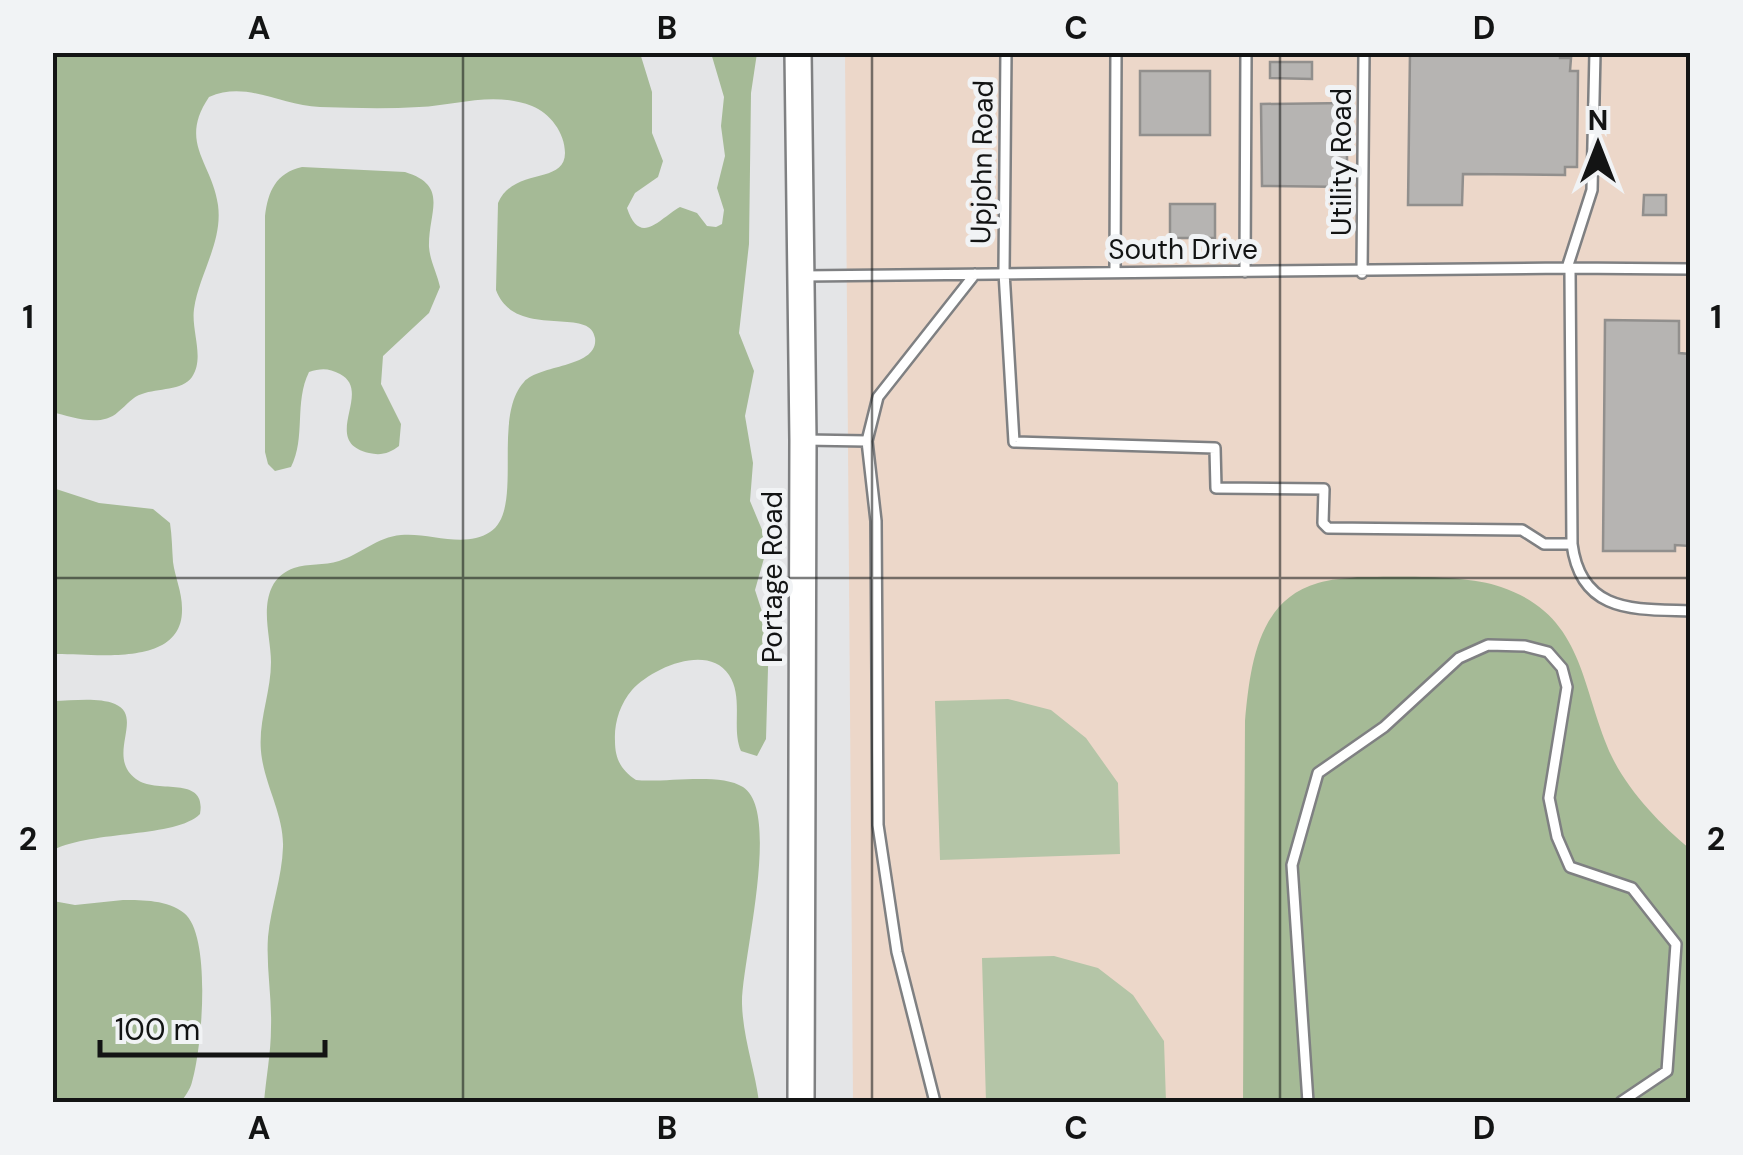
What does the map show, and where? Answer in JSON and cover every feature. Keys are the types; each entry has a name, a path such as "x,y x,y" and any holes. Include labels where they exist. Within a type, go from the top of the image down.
{"main road":[{"name":"Portage Road","path":"798,52 801,1102"}],"lane":[{"name":"Upjohn Road","path":"1006,52 1004,272 1014,442 1215,448 1216,488 1324,489 1323,523 1328,528 1522,530 1544,544 1572,544"},
{"path":"1116,52 1116,270"},
{"path":"1245,272 1246,52"},
{"name":"Utility Road","path":"1362,272 1364,52"},
{"path":"1595,52 1592,190 1567,268 1572,544 1576,568 1588,587 1608,602 1636,610 1690,611"},
{"name":"South Drive","path":"800,276 1116,270 1690,269"},
{"path":"935,1102 897,952 878,825 876,521 867,441 878,397 975,274"},
{"path":"802,440 867,441"},
{"path":"1308,1102 1292,865 1318,772 1384,727 1459,658 1488,645 1525,646 1548,652 1562,668 1567,687 1565,710 1549,798 1556,836 1570,867 1632,888 1676,944 1667,1072 1621,1102"}],"shaded area":[{"path":"845,53 1690,53 1690,1102 853,1102"}],"green space":[{"path":"52,53 640,53 652,92 652,133 663,161 658,177 635,193 627,208 632,220 644,228 680,207 697,213 707,226 722,224 724,210 717,188 725,156 721,126 724,97 711,53 757,53 751,93 749,244 739,333 754,371 745,416 753,463 750,501 768,544 755,590 769,633 766,739 757,756 741,751 736,693 729,675 720,666 694,660 666,667 632,690 621,708 615,734 620,764 636,780 721,780 743,787 754,802 760,856 742,1004 759,1102 264,1102 271,1037 268,937 283,847 261,746 270,674 269,596 278,578 294,568 339,561 392,536 469,539 490,532 500,521 505,504 514,398 532,376 579,360 594,348 595,338 590,329 581,324 519,314 506,305 496,290 498,203 515,184 557,169 563,163 564,146 559,131 545,113 518,102 475,100 370,108 306,106 237,91 209,97 196,127 197,140 215,190 219,219 194,309 196,370 188,382 138,395 111,417 77,418 52,412"},
{"path":"302,167 405,172 428,185 433,202 429,247 440,287 429,313 383,356 381,384 401,424 399,446 377,454 355,447 348,438 352,392 349,382 336,372 317,370 309,372 302,395 298,444 291,467 275,471 265,452 265,216 275,184"},
{"path":"53,488 99,503 153,509 170,523 182,608 179,627 168,641 133,654 53,654"},
{"path":"1357,577 1430,577 1501,587 1529,600 1550,616 1565,635 1619,770 1646,807 1690,849 1690,1102 1243,1102 1245,721 1254,659 1269,620 1282,604 1318,583"},
{"path":"1008,699 1051,710 1086,738 1118,783 1120,854 940,860 935,701"},
{"path":"53,701 100,701 123,710 127,718 127,770 145,783 196,794 200,814 173,827 90,839 53,850"},
{"path":"123,900 171,905 193,925 202,993 199,1045 191,1085 181,1102 53,1102 53,901 75,905"},
{"path":"1054,956 1098,968 1133,995 1164,1041 1166,1102 986,1102 982,958"}],"building":[{"path":"1410,52 1560,52 1560,58 1571,58 1570,71 1578,71 1577,167 1565,167 1565,175 1463,174 1462,205 1408,205"},
{"path":"1270,62 1312,62 1312,79 1270,78"},
{"path":"1140,71 1210,71 1210,135 1140,135"},
{"path":"1347,103 1347,187 1262,186 1261,104"},
{"path":"1644,195 1666,195 1666,215 1643,215"},
{"path":"1170,204 1215,204 1215,238 1170,238"},
{"path":"1605,320 1679,321 1679,353 1690,354 1690,546 1675,545 1675,551 1603,551"}]}
